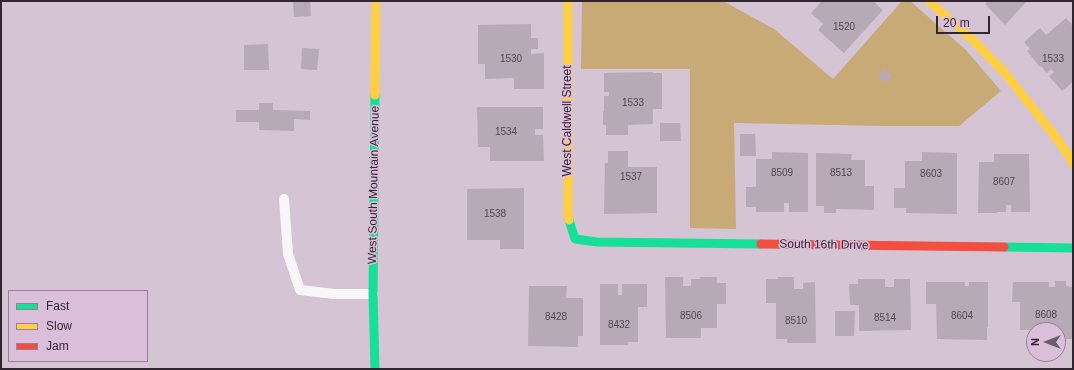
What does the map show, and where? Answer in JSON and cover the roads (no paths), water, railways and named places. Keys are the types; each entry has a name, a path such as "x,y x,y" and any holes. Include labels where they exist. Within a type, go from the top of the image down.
{"street":[{"name":"West South Mountain Avenue","path":"375,369 373,294 376,1"},
{"name":"West Caldwell Street","path":"568,1 568,215 575,239"},
{"path":"929,1 972,39 1005,73 1068,154 1073,164"},
{"name":"South 16th Drive","path":"575,239 597,242 1073,248"}],"lane":[{"path":"284,199 288,254 300,290 334,294 373,294"}]}
